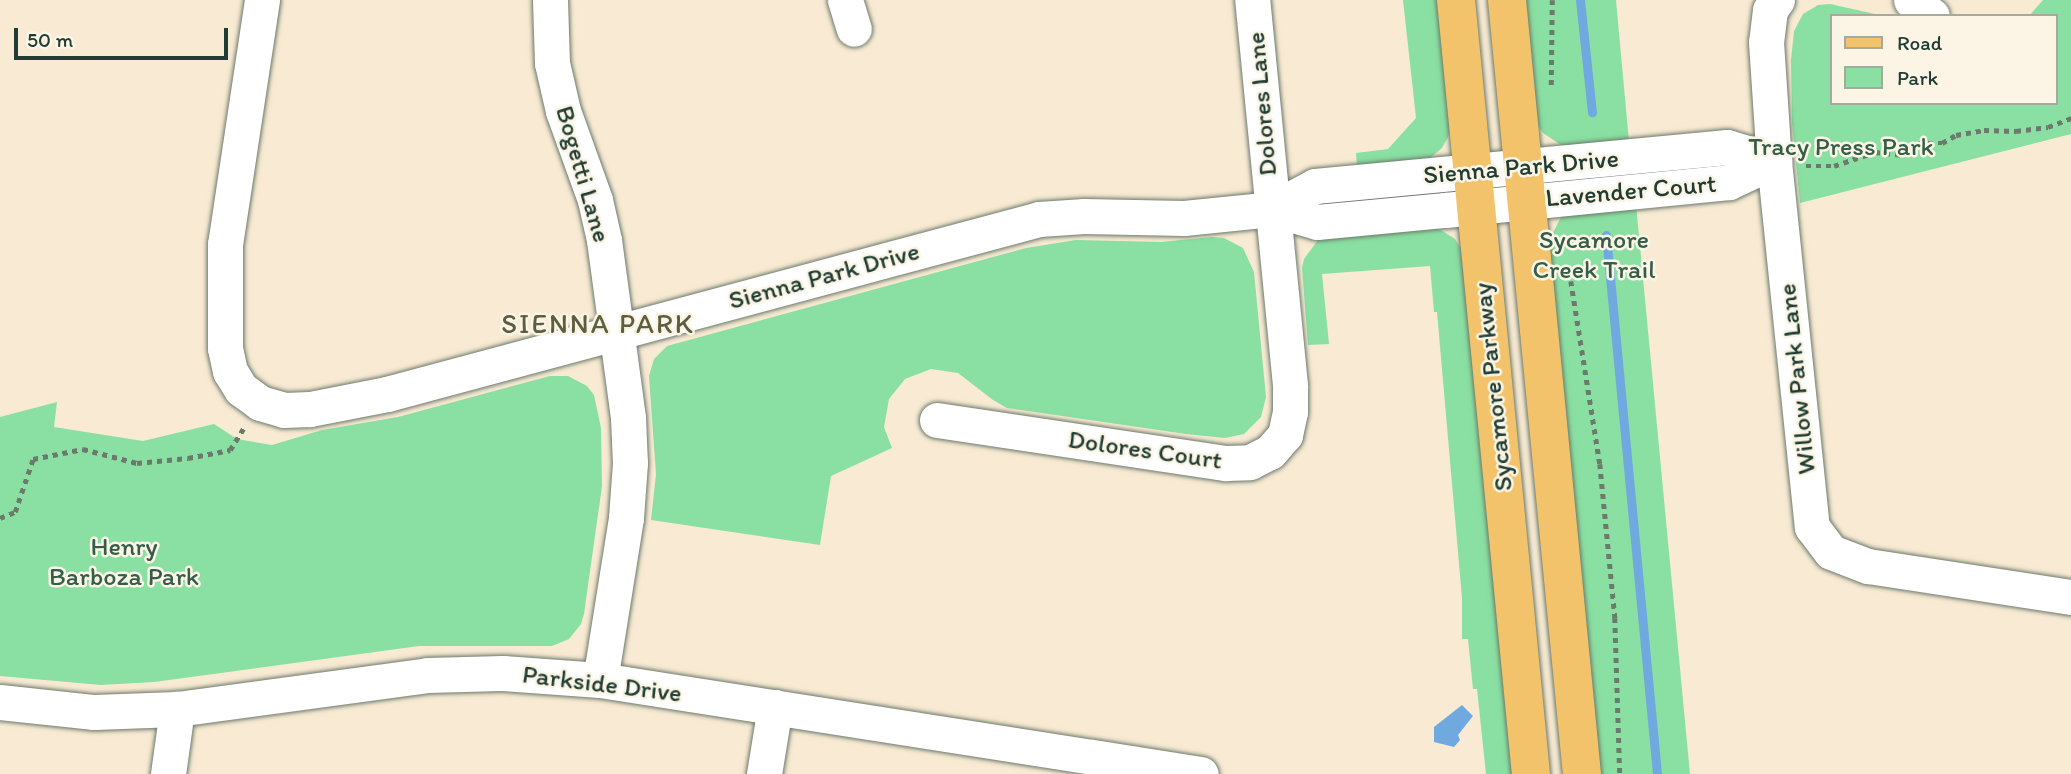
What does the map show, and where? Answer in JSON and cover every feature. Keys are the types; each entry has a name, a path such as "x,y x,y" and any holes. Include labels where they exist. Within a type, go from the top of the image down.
{"main road":[{"name":"Sycamore Parkway","path":"1456,0 1531,774"},
{"name":"Sycamore Parkway","path":"1507,0 1582,774"}],"street":[{"path":"260,403 241,389 230,371 225,348 223,307 225,244 262,0"},
{"name":"Bogetti Lane","path":"550,0 552,63 564,111 595,200 617,332 630,463 626,518 600,680"},
{"name":"Dolores Lane","path":"1252,0 1272,209"},
{"name":"Willow Park Lane","path":"1777,0 1770,10 1766,42 1774,161 1812,527 1832,552 1868,566 2071,597"},
{"path":"1911,0 1930,14"},
{"name":"Lavender Court","path":"1525,183 1729,182 1774,161"},
{"name":"Sienna Park Drive","path":"260,403 284,410 310,410 362,399 1039,219 1084,215 1184,218 1272,209 1315,186 1474,189 1525,183"},
{"name":"Dolores Court","path":"937,420 1226,463 1250,462 1270,452 1285,435 1290,412 1272,209"},
{"name":"Parkside Drive","path":"0,702 94,712 177,709 427,675 503,673 600,680 1200,774"},
{"path":"764,774 775,707"},
{"path":"167,774 177,709"}],"path":[{"path":"1551,97 1552,0"},
{"path":"1774,161 1834,166 1875,152 1905,155 1918,143 1942,143 1984,130 2048,127 2071,118"},
{"path":"1570,277 1602,490 1615,618 1620,774"},
{"path":"0,518 15,512 33,459 83,449 137,463 230,450 260,403"}],"green space":[{"path":"1403,0 1439,0 1451,128 1442,148 1429,159 1357,168 1356,153 1388,149 1416,118"},
{"name":"Sycamore Creek Trail","path":"1524,0 1616,0 1629,142 1564,147 1543,133 1537,124"},
{"name":"Tracy Press Park","path":"2043,0 2071,0 2071,134 1800,203 1792,123 1791,60 1794,31 1803,14 1818,5 1830,4 1875,14 1829,14 1829,105 2057,105 2057,14 2031,14"},
{"name":"Sycamore Creek Trail","path":"1636,204 1690,774 1599,774 1549,241 1561,217 1571,212"},
{"path":"1433,225 1455,239 1461,249 1514,774 1486,774 1477,689 1473,689 1468,639 1462,639 1462,598 1437,312 1434,312 1430,266 1322,274 1329,344 1308,345 1302,268 1304,259 1318,240 1327,235"},
{"path":"1224,238 1243,248 1254,272 1266,397 1261,417 1244,434 1225,438 1186,434 1007,408 958,373 931,369 905,379 889,399 884,427 892,448 831,476 820,545 651,520 656,474 649,376 654,359 667,346 1026,248 1076,240 1161,242"},
{"name":"Henry Barboza Park","path":"550,376 568,376 587,386 594,395 601,428 602,486 584,614 581,624 569,639 552,646 419,646 154,682 101,685 0,676 0,417 57,402 54,427 143,441 214,424 237,439 272,445 322,430 398,417"}],"water":[{"path":"1462,705 1473,716 1458,735 1460,740 1454,747 1434,742 1434,727"}],"waterway":[{"path":"1580,0 1592,112"},
{"path":"1606,235 1657,774"}],"district":[{"name":"SIENNA PARK","path":"598,323"}]}
